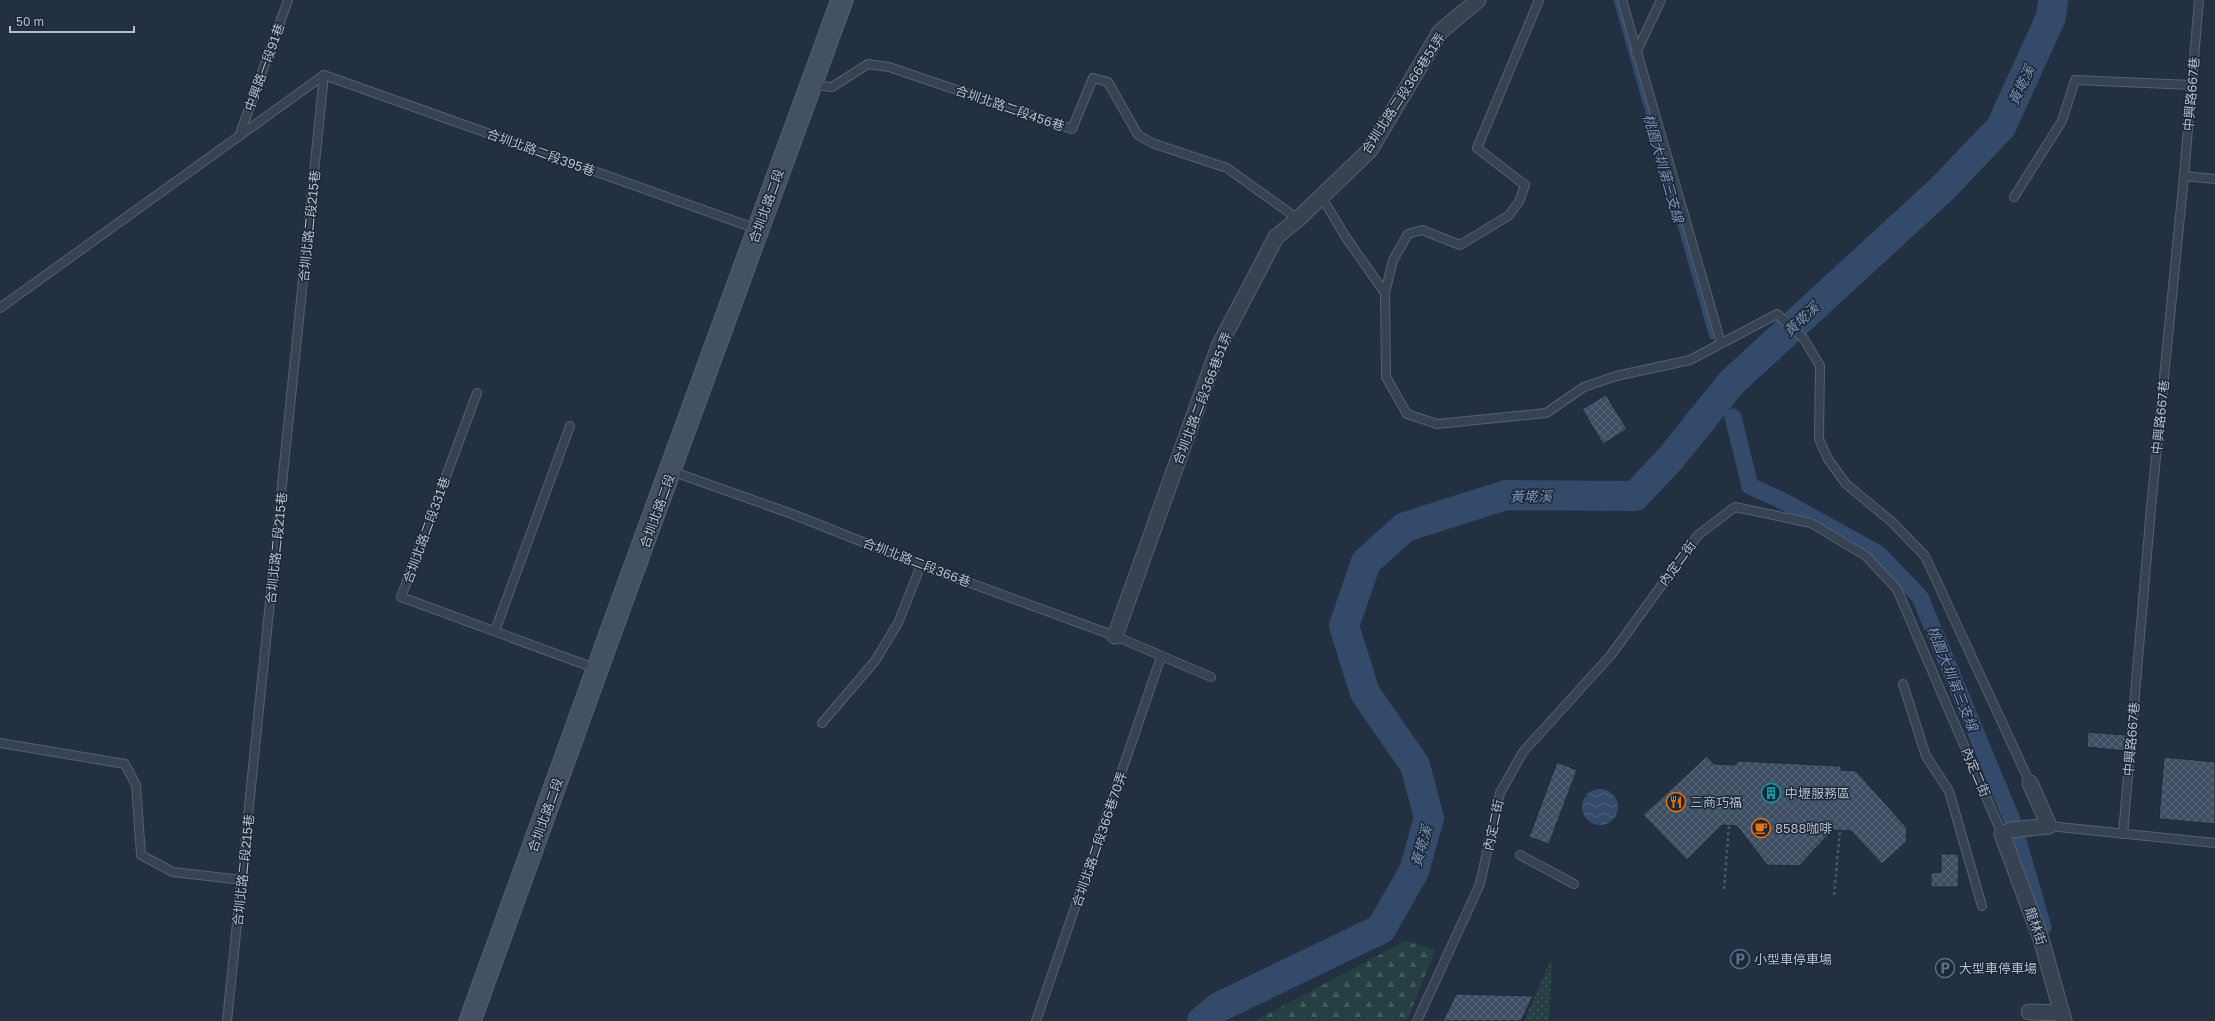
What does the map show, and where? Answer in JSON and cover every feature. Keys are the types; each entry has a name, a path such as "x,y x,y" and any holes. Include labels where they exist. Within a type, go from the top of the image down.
{"street":[{"name":"合圳北路二段","path":"470,1021 671,471 757,229 842,0"},
{"name":"合圳北路二段366巷51弄","path":"1115,636 1219,346 1276,237 1298,219 1370,150 1440,32 1478,0"},
{"path":"2006,832 2045,826 2030,783"},
{"name":"龍林街","path":"2006,832 2063,1017"},
{"path":"2029,1012 2063,1017"}],"lane":[{"name":"中興路一段91巷","path":"240,134 288,0"},
{"path":"1539,0 1477,148 1525,184 1519,202 1508,216 1460,245 1422,230 1408,234 1393,260 1385,294 1386,377 1407,414 1437,424 1546,413 1584,387 1616,376 1690,360 1777,314 1804,339 1820,366 1820,439 1828,459 1846,484 1892,522 1925,556 2030,783"},
{"path":"1622,0 1636,53 1721,343"},
{"path":"1636,53 1661,0"},
{"name":"中興路667巷","path":"2123,834 2151,508 2184,176 2199,0"},
{"name":"合圳北路二段456巷","path":"811,85 832,86 868,64 889,67 1072,129 1093,78 1108,82 1138,134 1152,143 1226,168 1298,219"},
{"path":"0,308 324,75"},
{"name":"合圳北路二段395巷","path":"324,75 757,229"},
{"name":"合圳北路二段215巷","path":"227,1021 324,75"},
{"path":"2014,198 2062,121 2075,80 2192,86"},
{"path":"2184,176 2215,179"},
{"path":"1321,196 1347,240 1385,294"},
{"name":"合圳北路二段331巷","path":"477,393 401,597 598,670"},
{"path":"495,631 570,426"},
{"name":"合圳北路二段366巷","path":"671,471 792,514 921,565 1115,636 1161,657 1211,677"},
{"name":"內定二街","path":"1417,1021 1480,884 1500,793 1523,752 1611,655 1698,535 1735,507 1811,523 1866,556 1897,589 2006,832"},
{"path":"822,723 875,661 898,623 921,565"},
{"name":"合圳北路二段366巷70弄","path":"1036,1021 1161,657"},
{"path":"1903,684 1926,756 1949,791 1982,906"},
{"path":"0,743 125,764 136,785 141,855 173,872 242,880"},
{"path":"2045,826 2215,843"},
{"path":"1520,854 1574,884"}],"path":[{"path":"1724,889 1729,825"},
{"path":"1834,895 1840,830"}],"green space":[{"path":"1405,941 1435,950 1407,1021 1254,1021"},
{"path":"1552,957 1549,1021 1524,1021"}],"water":[{"path":"1604,789 1613,794 1617,800 1617,814 1613,820 1604,825 1596,825 1587,820 1583,814 1582,803 1587,794 1593,790"}],"building":[{"path":"1606,395 1627,429 1603,444 1582,409"},
{"path":"2088,732 2126,735 2125,751 2087,747"},
{"name":"中壢服務區","path":"1707,756 1714,764 1734,765 1739,761 1841,766 1841,770 1856,771 1907,828 1906,842 1882,864 1851,831 1833,830 1799,866 1767,865 1737,826 1722,825 1687,860 1643,815"},
{"path":"2164,757 2215,762 2215,824 2159,819"},
{"path":"1557,762 1577,770 1549,844 1529,837"},
{"path":"1941,854 1959,854 1958,887 1931,887 1931,873 1941,872"},
{"path":"1456,994 1533,996 1521,1021 1443,1021"}],"waterway":[{"name":"桃園大圳第三支線","path":"1616,0 1712,337"},
{"name":"黃墘溪","path":"1202,1021 1219,1007 1381,929 1414,871 1429,818 1415,765 1365,693 1344,626 1366,562 1405,527 1506,495 1635,496 1670,459 1732,382 1943,188 2001,127 2051,17 2053,0"},
{"name":"桃園大圳第三支線","path":"1733,417 1750,486 1781,500 1879,554 1920,597 2012,820 2043,927"}],"place":[{"name":"中壢服務區","path":"1771,793"},
{"name":"三商巧福","path":"1676,802"},
{"name":"8588咖啡","path":"1761,828"},
{"name":"小型車停車場","path":"1740,959"},
{"name":"大型車停車場","path":"1945,968"}]}
